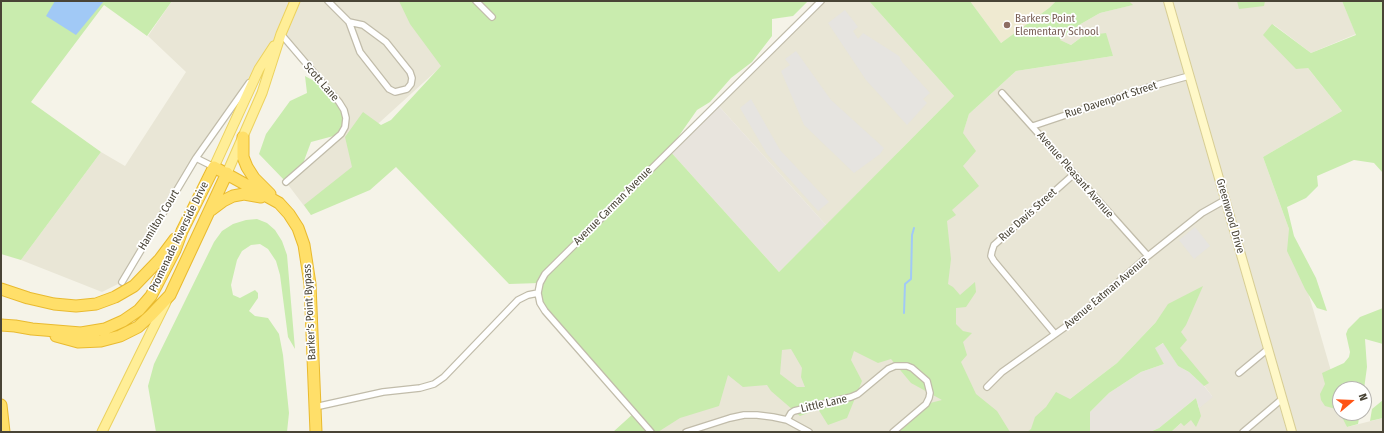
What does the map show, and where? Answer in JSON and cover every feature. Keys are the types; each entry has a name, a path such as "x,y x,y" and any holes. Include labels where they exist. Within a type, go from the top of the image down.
{"highway":[{"path":"243,137 243,157 247,167 254,178 279,203"},
{"name":"Barker's Point Bypass","path":"214,167 279,203 289,214 298,228 308,263 310,284 316,432"},
{"name":"Promenade Riverside Drive","path":"1,325 81,333 105,329 123,321 139,310 151,296 175,250 182,231 214,167"},
{"name":"Promenade Riverside Drive","path":"170,295 227,173"},
{"path":"209,211 223,201 244,194 254,195 279,203"},
{"path":"1,288 28,298 54,304 76,306 96,304 115,297 134,286 160,259 182,231"},
{"path":"32,329 78,342 100,341 120,336 138,327 170,295"},
{"path":"1,405 4,432"}],"main road":[{"name":"Promenade Riverside Drive","path":"227,173 262,93 281,34 295,1"},
{"name":"Greenwood Drive","path":"1168,1 1292,432"},
{"name":"Promenade Riverside Drive","path":"214,167 259,69 281,34"},
{"name":"Promenade Riverside Drive","path":"102,432 170,295"}],"street":[{"path":"328,1 348,22 360,52 389,89 395,92 408,89 412,78 410,72 386,42 363,25 348,22"},
{"path":"476,1 492,17"},
{"name":"Avenue Carman Avenue","path":"538,293 540,283 545,274 821,1"},
{"name":"Scott Lane","path":"281,34 339,102 344,110 346,118 345,127 341,134 286,182"},
{"name":"Hamilton Court","path":"122,282 196,158 259,69"},
{"name":"Rue Davenport Street","path":"1033,126 1149,87 1189,76"},
{"name":"Avenue Pleasant Avenue","path":"1002,93 1148,256"},
{"path":"196,158 214,167"},
{"name":"Rue Davis Street","path":"1055,334 994,261 992,251 994,245 1074,174"},
{"name":"Avenue Eatman Avenue","path":"987,387 1002,372 1075,320 1148,256 1202,213 1225,200"},
{"path":"315,408 383,392 420,388 434,384 444,377 518,300 528,295 538,293 540,303 545,311 649,430"},
{"path":"1239,373 1268,349"},
{"name":"Little Lane","path":"787,420 794,411 851,398 888,369 894,366 907,366 912,368 927,381 930,393 929,398 926,404 892,432"},
{"path":"1243,432 1282,399"},
{"path":"686,432 744,415 757,415 787,420 808,432"}],"shaded area":[{"path":"172,1 409,1 445,63 369,132 381,151 311,215 286,182 341,134 344,110 281,35 196,158 122,282 102,292 21,260 101,152 125,166 186,72 148,36"},
{"path":"821,1 869,1 954,96 826,225 717,104"},
{"name":"Barkers Point Elementary School","path":"970,1 1056,1 1049,8 1001,43"},
{"path":"1129,1 1342,1 1356,34 1311,53 1273,24 1342,111 1263,157 1289,229 1334,381 1332,381 1332,421 1345,421 1347,427 1383,418 1383,432 1171,432 1212,396 1156,322 1117,363 1070,399 1033,432 651,432 664,418 927,240 969,114 1016,71 1113,56 1083,36 1071,45 1059,40 1079,25 1100,13 1132,5"},
{"path":"845,10 858,27 853,31 858,39 863,33 899,56 902,62 930,93 923,99 927,103 907,125 866,80 828,23"},
{"path":"796,51 831,100 884,148 880,154 854,173 804,125 781,71 790,65 785,59"},
{"path":"751,99 780,150 829,202 818,211 767,154 740,108"},
{"path":"717,104 826,225 779,272 669,150"},
{"path":"1195,227 1210,246 1194,259 1179,240"},
{"path":"1164,343 1178,366 1189,372 1213,397 1199,408 1196,398 1159,428 1150,432 1090,432 1090,412 1109,393 1141,372 1164,364 1154,348"}],"green space":[{"path":"1,1 172,1 147,36 104,5 31,102 101,152 21,260 1,254"},
{"path":"399,1 808,1 793,16 772,19 772,36 752,62 731,78 710,102 697,110 669,150 779,272 954,96 869,1 970,1 1001,43 1049,8 1056,1 1129,1 1133,5 1100,13 1079,25 1060,40 1071,45 1083,36 1106,33 1113,56 1016,71 969,114 963,133 976,151 963,166 979,186 952,210 956,215 947,221 951,259 948,284 960,295 975,282 976,292 966,307 956,308 956,324 963,331 972,333 963,342 967,355 961,362 976,394 997,411 1010,432 893,432 926,404 942,400 911,383 891,359 878,363 854,351 851,360 862,381 847,418 828,425 818,409 800,416 771,391 767,385 743,387 728,375 719,406 680,418 658,432 613,432 634,413 540,303 540,283 509,284 396,167 370,190 311,215 304,205 352,167 345,137 363,112 381,125 391,120 441,66 410,24","holes":["791,349 802,368 801,377 805,387 797,387 780,374 782,350"]},
{"path":"1237,1 1265,1 1264,6 1239,9"},
{"path":"1342,1 1383,1 1383,173 1374,163 1354,160 1317,176 1318,186 1306,198 1287,207 1294,236 1316,278 1327,311 1317,308 1305,289 1287,251 1289,229 1263,157 1342,111 1308,68 1296,69 1263,35 1272,24 1311,53 1356,35"},
{"path":"305,76 327,88 346,118 341,134 311,142 301,169 286,182 259,154 266,134 290,101 307,93"},
{"path":"257,219 267,223 275,230 282,241 287,255 295,349 288,337 280,275 276,261 268,249 260,244 251,245 242,251 237,260 231,285 233,295 240,298 255,290 258,293 258,298 249,311 255,316 268,318 279,334 283,355 289,413 287,432 156,432 148,386 154,364 214,242 222,231 233,224 246,220"},
{"path":"1203,286 1186,325 1181,332 1187,340 1180,348 1209,383 1204,386 1189,372 1178,366 1163,343 1155,348 1164,364 1141,372 1109,393 1090,412 1090,432 1027,432 1031,429 1035,417 1046,407 1056,392 1070,399 1117,363 1156,322 1168,304"},
{"path":"1383,308 1383,344 1365,339 1367,367 1365,381 1332,381 1332,408 1325,406 1321,400 1320,394 1325,384 1322,373 1344,363 1349,357 1350,352 1346,334 1348,329 1360,317"},
{"path":"1196,398 1201,416 1196,427 1191,420 1184,426 1181,423 1171,432 1150,432 1159,428"},
{"path":"1383,400 1383,418 1372,421 1372,409"},
{"path":"1344,421 1359,421 1358,424 1347,427"}],"water":[{"path":"55,1 104,1 76,35 46,16"}],"waterway":[{"path":"904,313 905,284 911,279 912,235 914,228"}],"place":[{"name":"Barkers Point Elementary School","path":"1007,25"}]}
